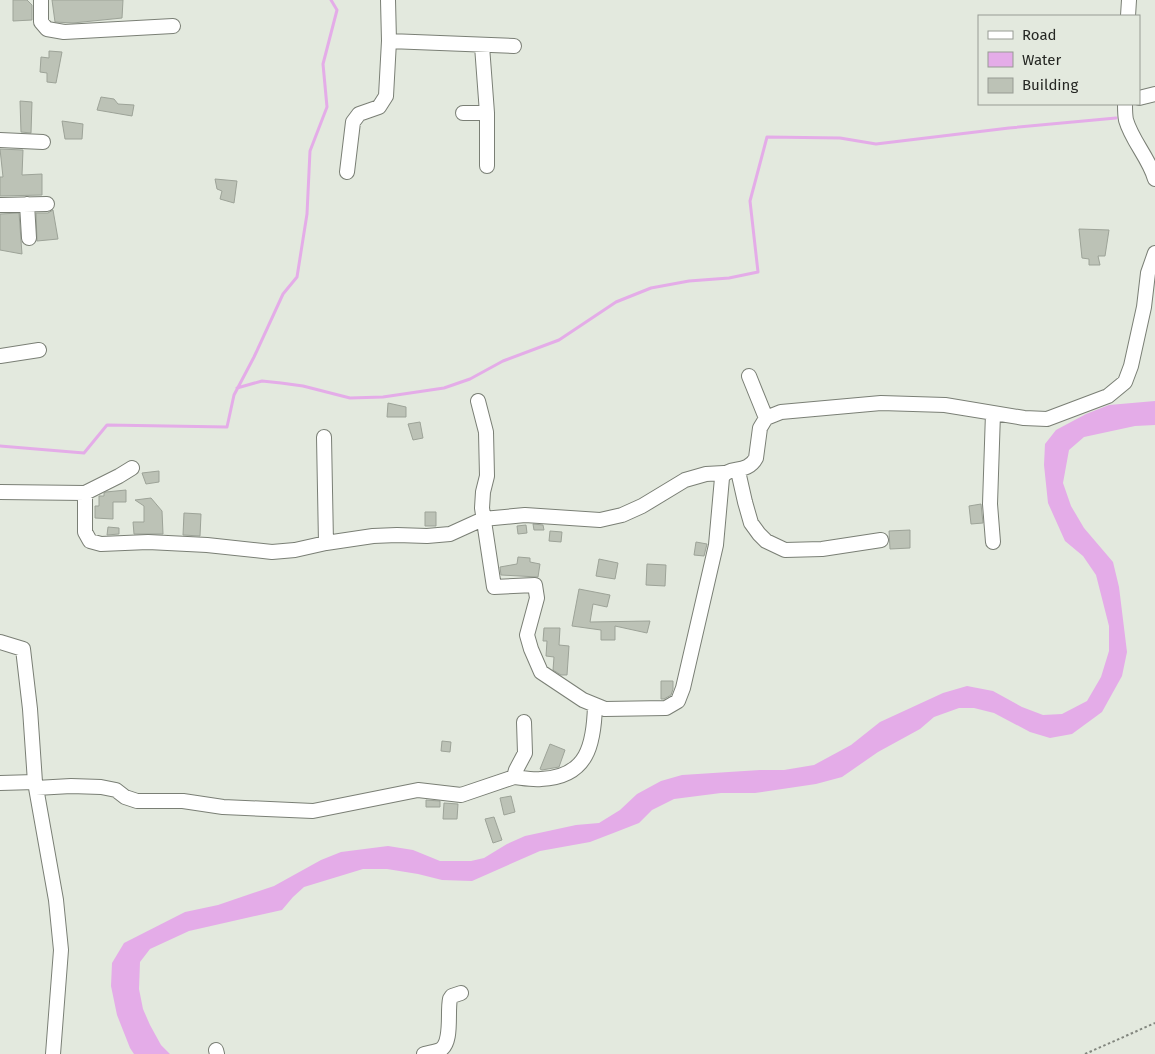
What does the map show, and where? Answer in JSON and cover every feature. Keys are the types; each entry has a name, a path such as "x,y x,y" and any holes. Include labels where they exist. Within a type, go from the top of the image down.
{"street":[{"path":"41,0 41,22 47,29 64,32 173,26"},
{"path":"346,172 353,122 359,114 379,107 386,96 389,41 388,0"},
{"path":"1128,0 1128,15"},
{"path":"389,41 514,46"},
{"path":"482,46 487,113 487,166"},
{"path":"1140,98 1155,94"},
{"path":"1125,105 1126,120 1152,168 1155,179"},
{"path":"463,113 487,113"},
{"path":"0,140 43,142"},
{"path":"28,204 29,238"},
{"path":"0,205 47,204"},
{"path":"85,493 85,532 90,541 101,544 148,542 207,545 272,552 295,550 373,536 450,534 483,519 525,515 600,520 622,515 642,506 685,480 706,474 731,472 749,467 756,458 760,428 766,418 781,412 881,403 946,405 1024,418 1047,419 1108,396 1124,382 1131,366 1150,305 1148,273 1155,253"},
{"path":"0,356 39,350"},
{"path":"749,376 766,418"},
{"path":"478,401 486,432 488,454 487,476 483,492 483,519 494,586 535,585 537,598 527,635 541,672 583,700 605,709 666,708 678,701 683,688 712,568 722,478 731,472"},
{"path":"993,413 990,504 993,542"},
{"path":"324,437 326,543"},
{"path":"0,492 85,493 132,468"},
{"path":"731,472 745,502 751,523 758,534 766,541 786,550 822,548 881,540"},
{"path":"0,642 23,649 36,785 56,900 61,950 53,1054"},
{"path":"0,783 101,787 116,790 125,797 136,801 183,801 223,807 313,811 418,790 461,795 514,777 542,779 568,774 582,762 591,744 595,705"},
{"path":"514,777 525,753 524,722"},
{"path":"424,1054 440,1050 445,1045 448,1036 450,999 452,996 460,993"}],"path":[{"path":"1085,1054 1155,1023"}],"water":[{"path":"1155,401 1155,425 1135,426 1084,437 1069,450 1063,483 1071,506 1084,528 1113,562 1119,587 1127,652 1122,676 1102,712 1072,734 1050,738 1030,732 994,713 974,708 959,708 934,717 920,729 878,752 842,777 816,784 755,793 721,793 674,799 652,810 639,823 590,842 540,851 472,881 442,880 387,869 363,869 304,887 282,910 189,931 150,949 140,962 139,989 143,1009 150,1025 161,1045 170,1054 134,1054 130,1048 117,1015 111,986 112,963 124,943 185,912 218,905 274,886 321,860 341,852 388,846 413,850 440,861 471,861 484,858 525,836 576,825 599,823 620,810 637,794 661,781 682,775 784,770 814,765 851,745 880,722 943,693 967,686 993,691 1022,707 1043,715 1062,714 1087,701 1101,677 1109,651 1109,626 1096,575 1083,556 1065,541 1048,503 1044,465 1045,444 1056,430 1086,414 1109,405"}],"building":[{"path":"13,0 27,0 32,5 32,20 13,21"},
{"path":"52,0 123,0 122,18 73,23 55,22"},
{"path":"49,51 62,52 56,83 47,82 47,73 40,72 41,57 49,58"},
{"path":"101,97 114,99 118,104 134,105 132,116 97,110"},
{"path":"20,101 32,102 31,133 21,132"},
{"path":"62,121 83,124 82,139 65,139"},
{"path":"0,149 23,150 22,175 42,174 42,195 0,196 0,177 3,177"},
{"path":"215,179 237,181 234,203 220,199 222,191 217,189"},
{"path":"53,210 58,239 37,241 36,213 48,213"},
{"path":"19,213 22,254 0,250 0,214"},
{"path":"1079,229 1109,230 1105,256 1098,256 1100,265 1089,265 1089,259 1082,258"},
{"path":"388,403 406,407 406,417 387,417"},
{"path":"420,422 423,438 413,440 408,424"},
{"path":"159,471 159,482 146,484 142,473"},
{"path":"126,490 126,502 113,502 113,519 95,518 95,506 99,506 99,496 104,496 106,492"},
{"path":"151,498 162,511 163,534 134,534 133,522 144,522 144,506 135,500"},
{"path":"981,504 983,523 971,524 969,506"},
{"path":"425,512 436,512 436,526 425,526"},
{"path":"184,513 201,514 200,536 183,535"},
{"path":"533,524 543,525 544,530 534,530"},
{"path":"526,525 527,533 518,534 517,526"},
{"path":"108,527 119,528 119,534 107,535"},
{"path":"910,530 910,548 890,549 889,531"},
{"path":"550,531 562,532 561,542 549,541"},
{"path":"696,542 707,544 704,556 694,555"},
{"path":"518,557 530,558 530,562 540,564 538,577 501,575 500,567 517,564"},
{"path":"599,559 618,563 615,579 596,576"},
{"path":"647,564 666,565 665,586 646,585"},
{"path":"579,589 610,595 607,607 593,604 590,622 650,621 647,633 615,626 615,640 601,640 601,630 572,626"},
{"path":"544,628 560,628 559,645 569,646 567,675 561,675 553,670 554,657 546,656 547,641 543,641"},
{"path":"661,681 673,681 671,695 664,699 661,699"},
{"path":"442,741 451,742 450,752 441,751"},
{"path":"550,744 565,750 559,767 542,770 540,769"},
{"path":"511,796 515,812 504,815 500,798"},
{"path":"426,800 440,801 440,807 426,807"},
{"path":"444,803 458,804 457,819 443,819"},
{"path":"494,817 502,840 493,843 485,819"}],"waterway":[{"path":"0,446 84,453 107,425 227,427 234,395 283,294 297,277 307,214 310,151 327,107 323,64 337,10 331,0"},
{"path":"237,388 262,381 303,386 350,398 383,397 444,388 470,379 503,361 559,340 616,302 651,288 689,281 729,278 758,272 750,201 767,137 840,138 876,144 1009,128 1116,118"}]}
